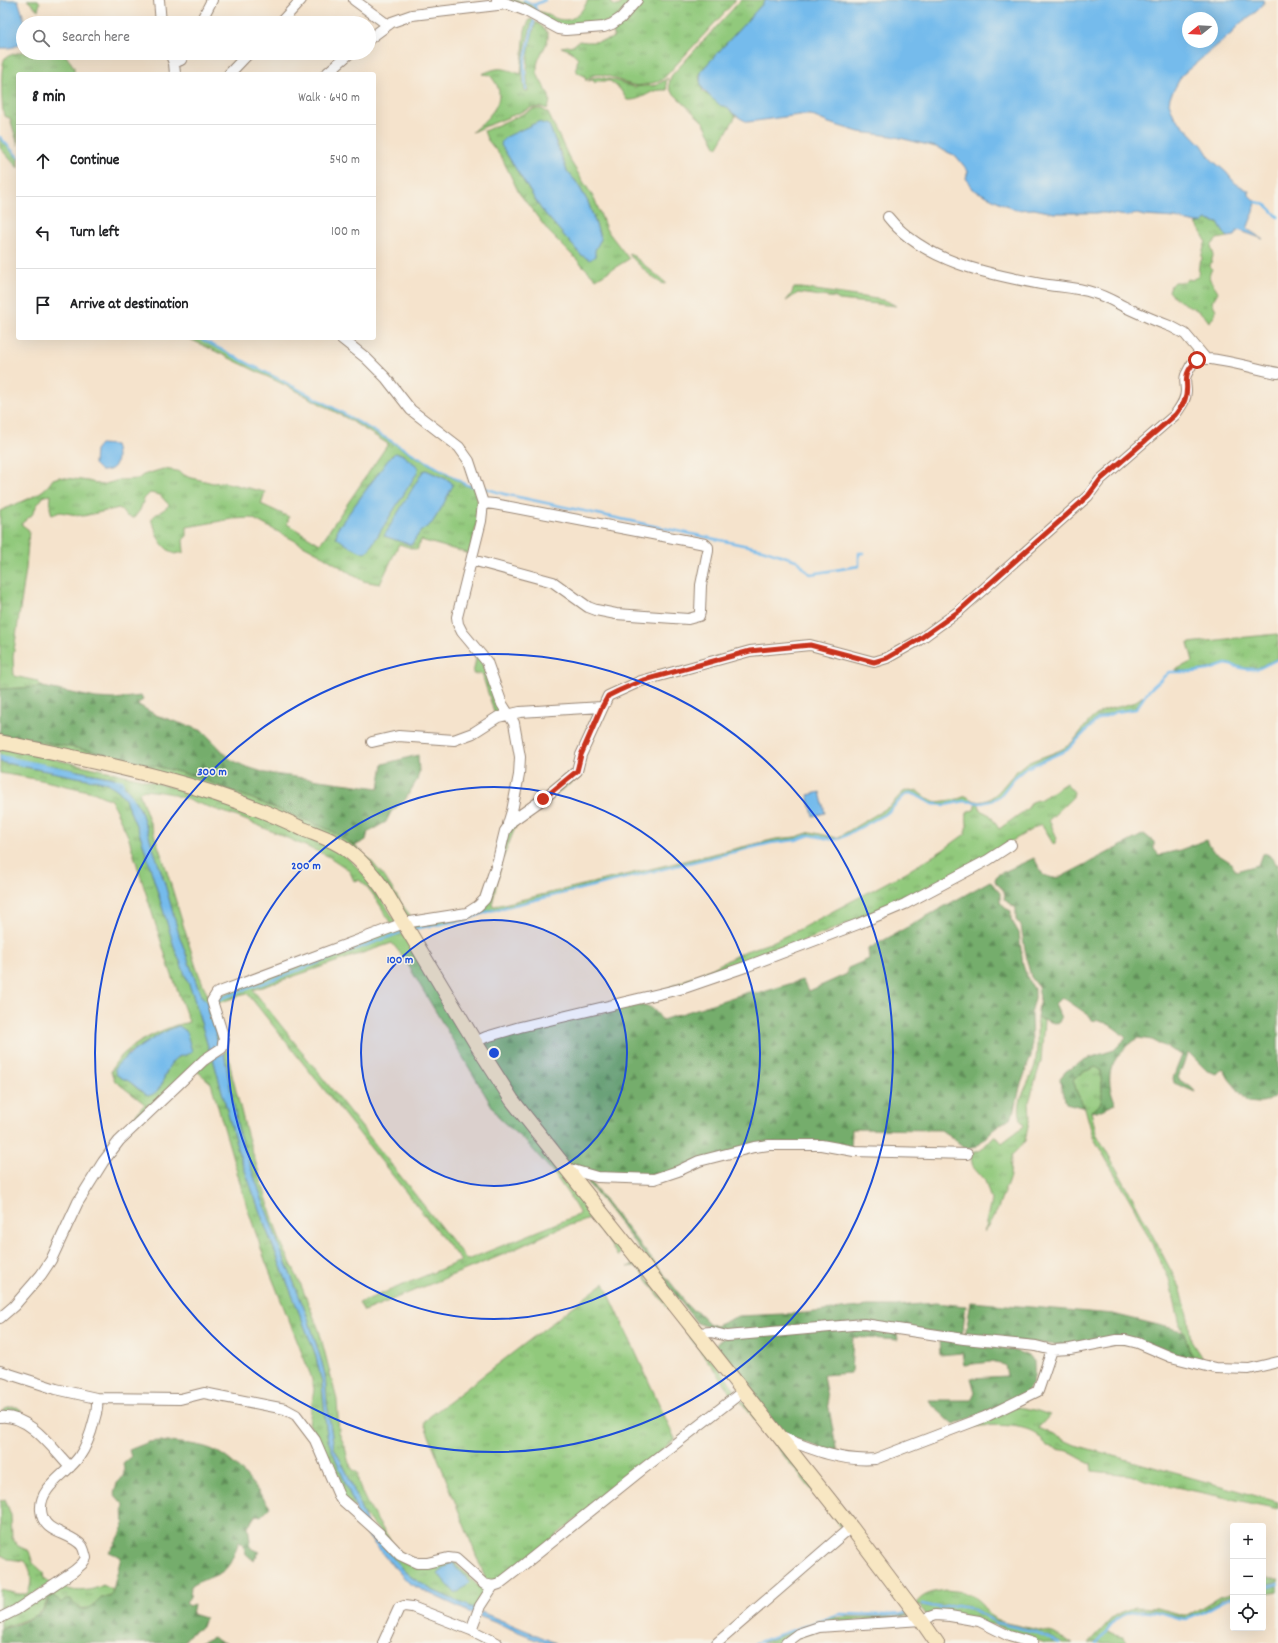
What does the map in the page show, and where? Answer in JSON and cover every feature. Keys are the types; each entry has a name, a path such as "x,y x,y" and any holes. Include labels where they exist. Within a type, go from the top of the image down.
{"street":[{"path":"160,0 161,16"},
{"path":"204,16 212,0"},
{"path":"286,16 301,0"},
{"path":"354,0 376,16"},
{"path":"497,0 524,10 553,27 566,30 604,27 612,24 621,18 637,0"},
{"path":"376,34 392,22 412,15 508,4"},
{"path":"376,16 388,25"},
{"path":"172,60 174,72"},
{"path":"231,72 243,60"},
{"path":"328,72 342,60"},
{"path":"888,217 896,227 914,242 953,261 997,275 1042,284 1081,289 1096,293 1185,334 1206,359"},
{"path":"0,1318 14,1306 41,1275 51,1260 78,1202 103,1162 119,1141 204,1060 222,1048 224,1039 212,1001 217,993 404,923 467,912 478,906 485,899 512,811 518,782 520,757 514,723 502,704 487,662 462,632 458,624 457,617 481,521 483,503 473,470 466,454 444,434 411,410 386,378 366,358 344,340"},
{"path":"507,827 512,821 543,799 577,771 581,755 608,696 641,681 750,651 810,645 874,662 902,650 959,611 1088,496 1100,480 1175,415 1184,402 1186,392 1185,378 1191,365 1197,360 1206,359 1278,373"},
{"path":"472,560 553,582 584,605 596,610 616,614 688,619 699,616 700,612 701,585 708,551 708,547 705,544 483,503"},
{"path":"372,742 398,736 454,740 473,733 498,717 520,712 602,707"},
{"path":"0,742 121,767 190,786 276,816 347,850 377,880 502,1087 742,1392 851,1527 937,1643"},
{"path":"475,1042 486,1037 520,1027 684,988 745,967 858,924 905,904 988,860 1011,845"},
{"path":"566,1168 597,1177 654,1179 678,1171 699,1161 754,1147 769,1145 821,1145 854,1151 967,1154"},
{"path":"697,1333 711,1332 727,1336 864,1324 964,1339 1036,1346 1052,1350 1070,1349 1116,1340 1126,1340 1138,1343 1171,1357 1215,1368 1249,1369 1278,1362"},
{"path":"778,1436 823,1453 843,1458 865,1460 875,1459 985,1417 1038,1391 1052,1350"},
{"path":"0,1371 56,1389 96,1398 180,1399 204,1394 285,1409 296,1415 315,1440 340,1498 379,1533 395,1551 416,1563 427,1563 448,1558 456,1559 484,1584 493,1586 499,1584 517,1570 742,1392"},
{"path":"0,1618 16,1610 74,1571 86,1558 83,1547 44,1523 42,1517 42,1501 46,1492 70,1467 85,1448 98,1404 96,1398"},
{"path":"0,1417 16,1418 29,1424 70,1467"},
{"path":"717,1643 851,1527"},
{"path":"473,1626 480,1606 493,1586"},
{"path":"383,1643 399,1608 404,1606 412,1607 473,1626 497,1643"},
{"path":"786,1643 798,1634 819,1627 921,1620 935,1615 979,1621 1009,1636 1033,1643"}],"green space":[{"path":"27,0 38,0 40,3 38,10"},
{"path":"501,0 512,0 526,3 537,12 564,20 574,18 578,15 588,0 611,0 612,4 616,6 620,5 623,0 634,0 614,21 566,28"},
{"path":"640,0 736,0 662,80 647,84 632,85 608,76 596,75 586,81 585,76 578,73 576,69 578,58 571,51 561,47 574,45 579,41 597,42 614,37 613,28 619,25"},
{"path":"741,0 766,0 702,70 699,77 703,92 725,106 736,116 717,148 704,123 671,91 669,83 672,75"},
{"path":"530,19 533,20 524,56 523,82 525,91 528,91 528,56 536,22 544,28 548,34 547,43 537,64 540,80 550,99 547,109 542,107 531,108 472,132 491,113 498,101 499,95 496,83 490,75 482,74 501,69 521,74 525,30"},
{"path":"16,54 16,60 69,60 74,67 74,72 16,72 16,138 10,118 4,116 3,110 2,69 5,58"},
{"path":"599,77 614,80 634,87 657,85 668,78 666,82 667,90 654,91 638,99 627,100 620,89 610,81 597,81 595,83 593,80 588,81 591,78"},
{"path":"534,109 542,109 548,113 571,162 595,200 606,229 629,259 596,279 549,232 519,193 502,158 487,139 484,131","holes":["538,122 556,141 567,171 577,183 588,202 601,239 595,250 581,255 541,209 507,155 530,127"]},
{"path":"0,138 16,156 16,166 0,148"},
{"path":"1207,220 1218,223 1228,237 1217,239 1211,246 1213,256 1210,266 1212,269 1209,276 1218,292 1212,302 1216,310 1214,317 1209,322 1195,309 1178,300 1169,291 1174,282 1184,282 1188,279 1192,280 1198,276 1199,264 1202,259 1206,241 1196,223 1202,223"},
{"path":"630,253 666,283 664,284 660,282 650,275 629,254"},
{"path":"794,288 877,299 887,301 896,306 839,300 836,298 798,293 786,301"},
{"path":"192,340 202,340 280,379 467,486 474,487 477,495 478,512 470,554 421,540 417,550 399,544 380,584 363,581 318,553 252,518 232,519 187,527 187,536 183,540 184,552 175,554 162,543 157,536 152,522 152,519 155,516 169,505 160,495 150,493 144,499 140,510 134,518 126,516 119,508 83,516 60,512 52,515 50,508 51,495 44,496 32,515 21,524 29,530 26,569 13,657 14,676 37,681 43,687 0,689 0,511 37,495 49,485 53,479 59,477 88,481 102,485 119,480 138,479 143,475 163,469 177,471 188,477 213,483 223,482 265,492 261,504 289,517 287,524 320,544 388,444 348,419 297,391","holes":["401,454 416,465 400,500 368,551 336,537 338,528 392,455","426,470 450,481 452,485 442,507 432,523 420,532 411,545 385,536"]},
{"path":"1277,634 1278,658 1258,668 1246,668 1227,664 1193,672 1175,670 1193,661 1188,643"},
{"path":"477,653 484,665 503,712 495,715 482,674 473,674"},
{"path":"43,687 96,698 114,699 141,696 143,700 137,704 156,715 203,731 230,759 244,766 266,773 379,788 383,764 418,755 419,772 417,780 405,800 391,812 386,822 368,832 366,840 355,846 330,830 195,776 102,753 0,734 0,689"},
{"path":"1143,696 1135,709 1116,711 1097,718 1067,749 1026,767 1014,778 1000,796 991,800 982,802 965,801 932,804 916,794 910,793 903,795 887,812 841,838 834,839 810,835 796,839 771,842 490,910 465,919 413,928 410,926 477,910 511,827 577,774 584,771 579,777 517,823 501,863 492,905 495,906 776,839 796,837 811,832 837,838 890,806 903,792 908,790 917,791 927,799 937,802 958,799 966,796 975,801 984,801 991,798 998,792 1017,770 1024,765 1059,751 1069,745 1087,724 1101,712 1133,703"},
{"path":"0,734 102,753 195,776 330,830 355,846 370,860 384,876 413,919 407,916 368,864 220,790 0,739"},
{"path":"0,748 112,772 187,791 259,816 320,842 333,848 352,862 373,886 396,922 391,924 377,900 364,884 359,880 354,881 349,870 328,856 238,817 168,793 145,790 139,792 164,862 196,967 207,994 211,995 221,1041 218,1046 208,1013 207,1002 201,996 179,935 164,881 140,809 126,787 114,778 0,756"},
{"path":"0,762 108,783 119,791 124,797 141,837 174,946 193,995 209,1050 158,1100 147,1106 143,1113 115,1139 145,1104 115,1081 111,1072 115,1064 120,1057 136,1044 173,1026 189,1022 169,967 128,836 111,800 93,792 41,780 0,773","holes":["168,1030 186,1031 187,1039 181,1056 172,1061 164,1077 163,1083 141,1092 129,1081 117,1075 118,1064 122,1062 129,1053"]},
{"path":"1066,783 1074,792 1073,797 1049,820 1057,838 1054,845 1041,824 971,865 900,902 797,944 663,990 713,968 743,952 770,943 798,930 908,871 943,850 965,834 967,828 968,811 974,810 976,803 979,804 980,810 990,815 999,829 1027,809 1032,802 1041,799"},
{"path":"1144,834 1154,842 1154,849 1159,855 1180,850 1206,840 1213,851 1230,862 1236,871 1258,865 1262,854 1269,855 1276,865 1278,864 1278,1093 1267,1101 1261,1103 1248,1102 1229,1079 1223,1068 1217,1074 1207,1071 1188,1052 1178,1078 1195,1092 1174,1083 1173,1078 1182,1055 1152,1040 1138,1038 1122,1052 1112,1066 1110,1084 1116,1104 1096,1112 1091,1111 1098,1106 1102,1098 1101,1070 1096,1067 1083,1072 1073,1079 1077,1093 1085,1108 1066,1103 1061,1088 1060,1078 1066,1071 1086,1059 1114,1050 1126,1038 1107,1023 1092,1020 1090,1016 1062,997 1055,1004 1061,1018 1058,1024 1037,1018 1040,997 1038,986 1031,977 1021,926 1016,920 1016,908 1004,899 1004,892 995,880 997,875 1034,858 1043,875 1053,878 1061,877"},
{"path":"990,881 1000,893 1000,902 1005,908 1011,911 1011,919 1019,933 1023,965 1027,977 1035,991 1035,998 1031,1013 1031,1056 1020,1087 1015,1110 1011,1117 993,1130 976,1147 967,1149 941,1130 852,1129 851,1149 785,1143 658,1175 593,1174 569,1167 521,1107 483,1045 490,1040 640,1004 653,1009 662,1020 752,991 757,994 802,980 809,991 847,974 848,968 869,959 868,949"},
{"path":"398,928 402,932 215,1001 221,995"},
{"path":"402,933 623,1248 618,1257 607,1239 590,1219 560,1228 502,1255 364,1311 359,1303 461,1261 247,993 216,1004 216,1001","holes":["392,943 404,958 499,1118 528,1144 552,1171 580,1214 467,1260 253,990"]},
{"path":"1037,1018 1044,1020 1041,1061 1029,1102 1030,1117 1025,1141 1012,1155 1010,1176 997,1211 984,1232 991,1200 985,1181 973,1167 970,1154 981,1150 995,1135 1002,1143 1024,1126 1020,1118 1019,1110 1022,1095 1035,1065 1037,1047"},
{"path":"227,1047 232,1075 247,1134 279,1238 301,1285 319,1330 337,1400 339,1433 345,1447 348,1460 352,1469 358,1473 358,1481 366,1501 396,1549 362,1512 348,1475 334,1448 327,1404 325,1375 322,1363 308,1318 279,1246 239,1134 224,1053"},
{"path":"213,1058 238,1151 265,1226 315,1353 322,1383 328,1440 356,1509 341,1496 317,1436 309,1424 314,1389 311,1376 265,1260 248,1210 211,1083 197,1071"},
{"path":"1096,1067 1101,1069 1102,1098 1097,1107 1091,1111 1096,1133 1133,1198 1181,1290 1188,1318 1191,1341 1205,1363 1193,1359 1179,1320 1169,1279 1134,1207 1093,1137 1085,1108 1077,1093 1073,1079 1083,1072"},
{"path":"590,1179 594,1187 682,1297 684,1302 692,1310 697,1311 710,1324 716,1326 738,1316 806,1313 868,1306 936,1303 966,1306 962,1336 863,1322 726,1334 697,1323 588,1183"},
{"path":"636,1263 735,1389 730,1398 729,1389 638,1268 634,1266 628,1267"},
{"path":"604,1283 675,1439 501,1580 487,1583 424,1423 429,1417"},
{"path":"971,1302 1113,1314 1183,1331 1193,1359 1149,1345 1090,1342 1058,1345 965,1336"},
{"path":"845,1329 897,1333 898,1340 853,1337 851,1373 823,1375 837,1453 785,1436 716,1346 717,1342 724,1338"},
{"path":"939,1340 1004,1348 1028,1356 1034,1361 1034,1376 1030,1388 1022,1396 954,1425 932,1405 929,1400 971,1400 975,1392 971,1378 1007,1376 1005,1365 990,1362 964,1365 962,1353 940,1355"},
{"path":"740,1401 743,1401 841,1522 842,1528"},
{"path":"17,1407 21,1410 19,1416 2,1413 5,1409"},
{"path":"1017,1407 1035,1410 1050,1415 1038,1428 1075,1445 1278,1502 1278,1509 1148,1481 1130,1475 1092,1471 1091,1464 1067,1451 1047,1447 1040,1437 1034,1432 1026,1429 1006,1426 970,1427"},
{"path":"159,1441 200,1446 215,1451 234,1464 250,1480 270,1507 261,1516 256,1515 248,1526 251,1548 260,1552 253,1560 246,1554 243,1544 239,1542 230,1564 225,1569 216,1575 191,1586 190,1597 186,1602 188,1606 194,1604 192,1614 205,1618 202,1627 189,1635 183,1643 0,1643 0,1629 17,1624 35,1616 44,1609 51,1595 58,1599 61,1603 65,1599 71,1599 78,1608 82,1609 86,1609 93,1605 101,1597 110,1597 121,1557 109,1552 121,1534 124,1522 124,1505 114,1494 117,1483 123,1475 123,1464 131,1457 129,1450 149,1442"},
{"path":"5,1499 11,1515 12,1538 18,1546 29,1551 33,1563 43,1572 44,1579 50,1583 0,1616 0,1590 27,1594 31,1582 29,1569 25,1561 8,1559 0,1554 0,1501"},
{"path":"375,1535 423,1568 454,1561 479,1587 485,1589 475,1609 438,1593 420,1583 396,1563"},
{"path":"1266,1579 1278,1579 1278,1582 1266,1586"},
{"path":"56,1585 80,1591 97,1588 103,1585 113,1590 110,1597 101,1597 92,1607 88,1608 76,1608 47,1600 44,1608 35,1616 0,1629 0,1620"},
{"path":"1278,1585 1278,1591 1266,1593 1266,1589"},
{"path":"946,1590 963,1592 974,1597 983,1605 989,1614 1001,1622 1053,1633 1073,1643 1064,1643 1036,1631 998,1622 969,1606 957,1604 941,1607 922,1603 918,1606 916,1603 926,1595 933,1592"},
{"path":"1230,1593 1230,1596 1186,1618 1142,1609 1120,1615 1113,1621 1098,1640 1089,1643 1115,1615 1121,1612 1136,1607 1158,1608 1182,1615 1189,1615 1220,1596"},
{"path":"921,1605 941,1609 957,1606 969,1608 997,1624 1036,1633 1058,1643 1046,1643 1014,1633 995,1625 926,1616 920,1607"},
{"path":"909,1614 911,1616 839,1622 783,1643 762,1643 830,1618 897,1617"},
{"path":"1107,1632 1124,1636 1128,1643 1097,1643"},
{"path":"213,1637 218,1641 226,1643 199,1643"}],"water":[{"path":"0,0 18,0 23,16 16,16 16,46 0,48"},
{"path":"766,0 1263,0 1264,3 1257,11 1240,24 1218,45 1218,12 1182,12 1182,48 1214,48 1182,75 1170,97 1169,103 1174,116 1202,145 1211,159 1226,172 1235,183 1249,191 1249,195 1256,202 1247,229 1263,239 1238,230 1235,236 1228,237 1218,223 1207,220 1202,223 1196,223 1175,218 1144,216 1137,214 1127,216 1105,213 1054,213 1034,209 1016,210 972,189 966,178 968,171 956,156 936,147 892,136 859,132 829,123 810,115 799,115 748,122 725,106 721,106 708,95 704,91 700,82 702,70"},
{"path":"538,122 549,125 567,171 577,183 588,202 601,239 595,250 595,256 590,260 581,255 541,209 501,145 502,141 506,137"},
{"path":"100,444 115,445 117,455 116,463 114,467 107,471 101,471 94,464 95,450"},
{"path":"395,453 401,454 416,465 418,468 417,473 368,551 364,553 347,545 336,537 338,528 388,460"},
{"path":"426,470 450,481 453,485 432,523 420,532 411,545 384,536 423,471"},
{"path":"0,756 114,778 126,787 140,809 164,881 179,935 201,996 207,1001 208,1013 216,1034 218,1046 209,1050 193,995 174,946 141,837 124,797 119,791 108,783 0,762"},
{"path":"820,792 825,813 813,816 808,795"},
{"path":"179,1026 186,1031 192,1051 188,1054 177,1057 173,1061 169,1066 158,1091 148,1096 130,1082 116,1074 115,1068 135,1050 164,1032"},
{"path":"224,1053 239,1134 279,1246 308,1318 322,1363 325,1375 327,1404 334,1448 348,1475 368,1526 403,1570 411,1577 432,1590 475,1609 473,1614 410,1584 356,1522 356,1509 328,1440 322,1383 315,1353 265,1226 238,1151 213,1058"},
{"path":"452,1562 470,1582 456,1594 438,1574"},
{"path":"481,1612 556,1643 546,1643 479,1616"}],"waterway":[{"path":"524,0 534,5 537,12"},
{"path":"534,5 545,0"},
{"path":"526,89 524,65 534,21"},
{"path":"0,137 16,155"},
{"path":"1256,202 1266,205 1278,217"},
{"path":"203,340 327,404 467,485 474,486"},
{"path":"481,487 504,494 762,549 796,560 808,573 811,574 859,566 859,553 864,553"},
{"path":"413,929 465,920 490,911 771,843 796,840 810,835 834,840 841,838 887,813 904,796 910,793 932,804 945,805 965,801 982,803 991,801 1000,796 1014,778 1026,768 1067,750 1098,719 1116,712 1136,709 1148,691 1169,672 1209,670 1226,664 1246,669 1258,669 1278,659"},
{"path":"0,756 76,772"},
{"path":"116,780 122,781 123,786"},
{"path":"217,1000 402,932"},
{"path":"1266,1588 1278,1584"},
{"path":"1096,1643 1109,1627 1118,1618 1124,1615 1136,1611 1149,1611 1186,1619 1196,1616 1230,1598"},
{"path":"922,1604 941,1608 957,1605 969,1607 997,1623 1036,1632 1060,1643"},
{"path":"756,1643 839,1614 886,1615 902,1614 909,1611"}],"route":[{"path":"543,799 577,771 581,755 608,696 641,681 750,651 810,645 874,662 887,658 918,640 959,611 1088,496 1100,480 1175,415 1184,402 1186,392 1185,378 1191,365 1197,360"}]}
